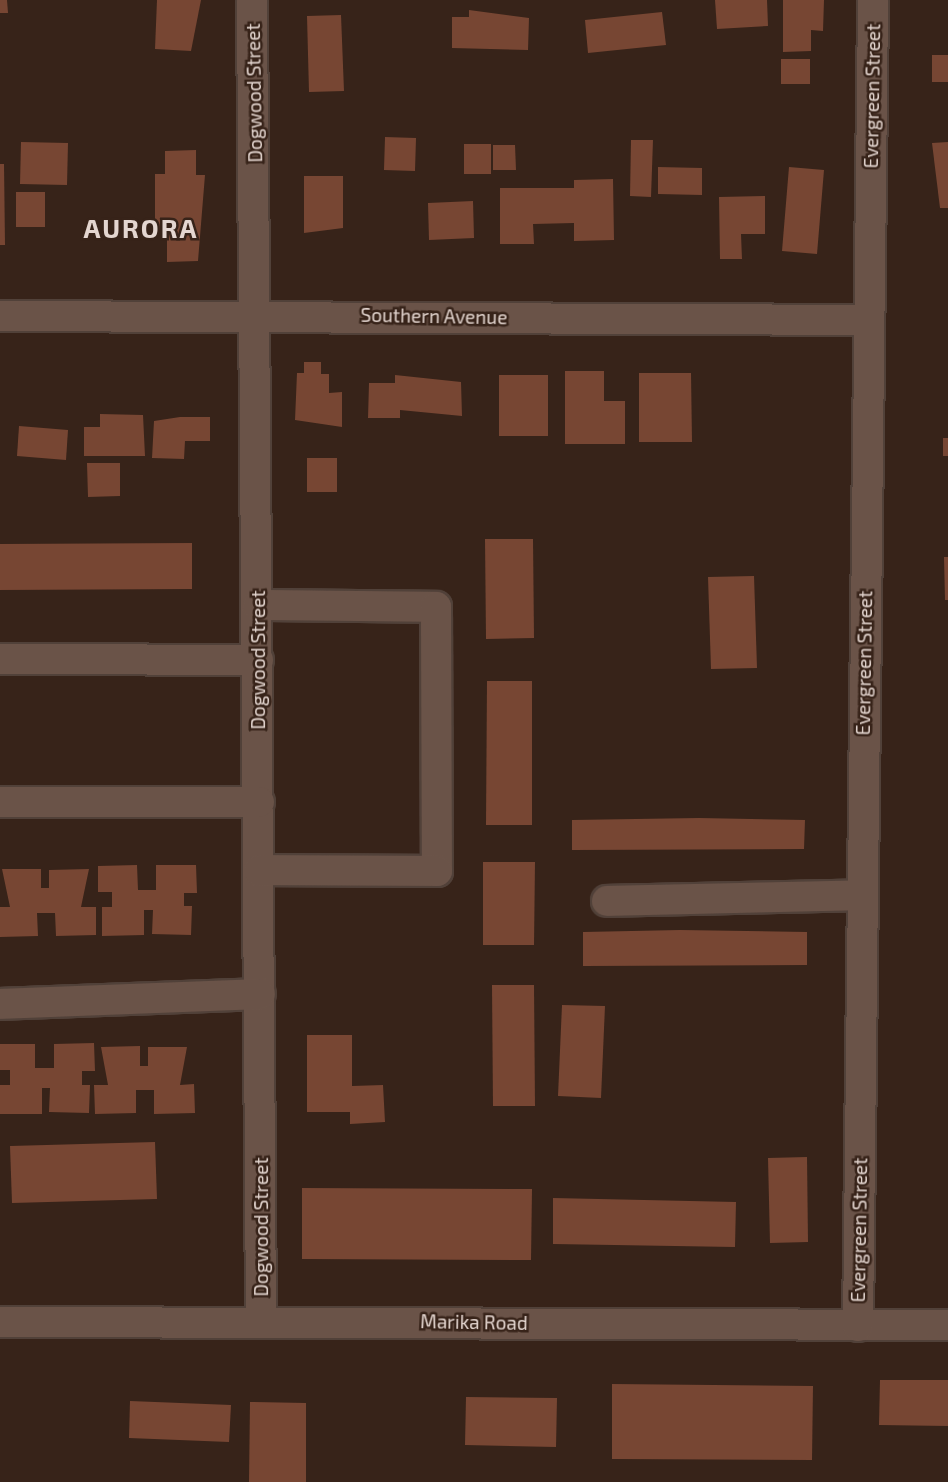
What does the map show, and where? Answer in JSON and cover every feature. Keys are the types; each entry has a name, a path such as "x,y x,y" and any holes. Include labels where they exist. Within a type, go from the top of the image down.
{"street":[{"name":"Dogwood Street","path":"252,0 257,314 261,1320"},
{"name":"Evergreen Street","path":"858,1326 873,0"},
{"name":"Southern Avenue","path":"0,316 257,314 868,320"},
{"path":"258,605 436,607 438,871 259,870"},
{"path":"0,659 258,660"},
{"path":"0,802 259,802"},
{"path":"607,901 862,895"},
{"path":"0,1004 260,994"},
{"name":"Marika Road","path":"0,1322 261,1320 948,1325"}],"building":[{"path":"0,0 7,0 8,13 0,13"},
{"path":"157,0 201,0 191,51 155,49"},
{"path":"715,0 767,0 768,26 717,29"},
{"path":"783,0 824,0 823,31 811,30 811,51 783,52"},
{"path":"469,10 529,18 528,50 452,48 452,17 469,17"},
{"path":"662,12 666,45 588,53 585,20"},
{"path":"341,15 344,91 309,92 307,16"},
{"path":"932,55 948,55 948,82 932,82"},
{"path":"781,59 810,59 810,84 781,84"},
{"path":"385,137 416,138 415,171 384,170"},
{"path":"631,140 653,140 651,197 630,196"},
{"path":"21,142 68,143 67,185 20,184"},
{"path":"948,142 948,208 940,208 932,143"},
{"path":"464,144 491,144 491,174 464,174"},
{"path":"493,145 515,145 516,170 493,170"},
{"path":"196,150 196,175 205,175 198,261 167,262 167,230 155,230 155,174 165,174 165,151"},
{"path":"0,164 4,164 5,245 0,245"},
{"path":"658,167 702,168 702,195 658,194"},
{"path":"789,167 824,170 817,254 782,251"},
{"path":"304,176 343,176 343,228 304,233"},
{"path":"613,179 614,240 574,241 574,223 533,224 534,244 500,244 500,188 574,188 574,180"},
{"path":"16,192 45,192 45,227 16,227"},
{"path":"765,196 765,234 741,234 742,259 720,259 719,197"},
{"path":"473,201 474,238 429,240 428,203"},
{"path":"304,362 321,362 321,374 329,374 329,393 342,392 342,427 295,420 297,373 304,373"},
{"path":"565,371 604,371 604,401 625,401 625,444 565,444"},
{"path":"639,373 691,373 692,442 639,442"},
{"path":"395,375 461,382 462,416 400,410 400,418 368,418 369,383 395,383"},
{"path":"499,375 548,375 548,436 499,436"},
{"path":"100,414 143,415 145,456 84,456 84,427 100,427"},
{"path":"180,417 210,417 210,441 185,441 184,459 152,458 154,421"},
{"path":"19,426 68,430 66,460 17,456"},
{"path":"943,438 948,438 948,456 943,456"},
{"path":"307,458 337,458 337,492 307,492"},
{"path":"87,463 120,463 120,496 88,497"},
{"path":"485,539 533,539 534,638 486,639"},
{"path":"192,543 192,589 0,590 0,544"},
{"path":"944,557 948,557 948,600 945,600"},
{"path":"754,576 757,668 711,669 708,577"},
{"path":"487,681 532,681 532,825 486,825"},
{"path":"572,820 805,820 804,849 572,850"},
{"path":"483,862 535,862 534,945 483,945"},
{"path":"137,865 138,890 156,890 156,865 196,865 197,893 184,893 184,906 192,906 191,935 152,934 153,910 144,910 144,935 102,936 102,907 112,907 112,892 98,892 98,866"},
{"path":"2,869 41,869 41,888 49,888 49,870 89,869 81,907 96,907 96,935 56,936 55,913 37,913 38,936 0,937 0,907 10,907"},
{"path":"583,932 807,932 807,965 583,966"},
{"path":"492,985 534,985 535,1106 493,1106"},
{"path":"562,1005 605,1006 601,1098 558,1096"},
{"path":"307,1035 352,1035 352,1086 383,1085 385,1122 350,1124 350,1112 307,1112"},
{"path":"94,1043 95,1071 82,1071 82,1085 90,1085 89,1113 49,1112 50,1088 42,1088 42,1114 0,1114 0,1085 10,1085 10,1070 0,1070 0,1044 35,1044 35,1068 54,1068 54,1044"},
{"path":"140,1046 140,1066 148,1066 148,1047 187,1047 180,1085 194,1084 195,1113 154,1114 154,1090 136,1090 136,1113 95,1114 94,1085 108,1085 101,1047"},
{"path":"155,1142 157,1199 12,1203 10,1146"},
{"path":"807,1157 808,1242 770,1243 768,1158"},
{"path":"302,1188 532,1189 531,1260 302,1259"},
{"path":"553,1198 736,1202 735,1247 553,1244"},
{"path":"880,1380 948,1380 948,1426 879,1425"},
{"path":"612,1384 813,1386 812,1460 612,1459"},
{"path":"466,1397 557,1398 556,1447 465,1445"},
{"path":"130,1401 231,1405 229,1442 129,1438"},
{"path":"250,1402 306,1403 306,1482 249,1482"}],"district":[{"name":"AURORA","path":"141,228"}]}
